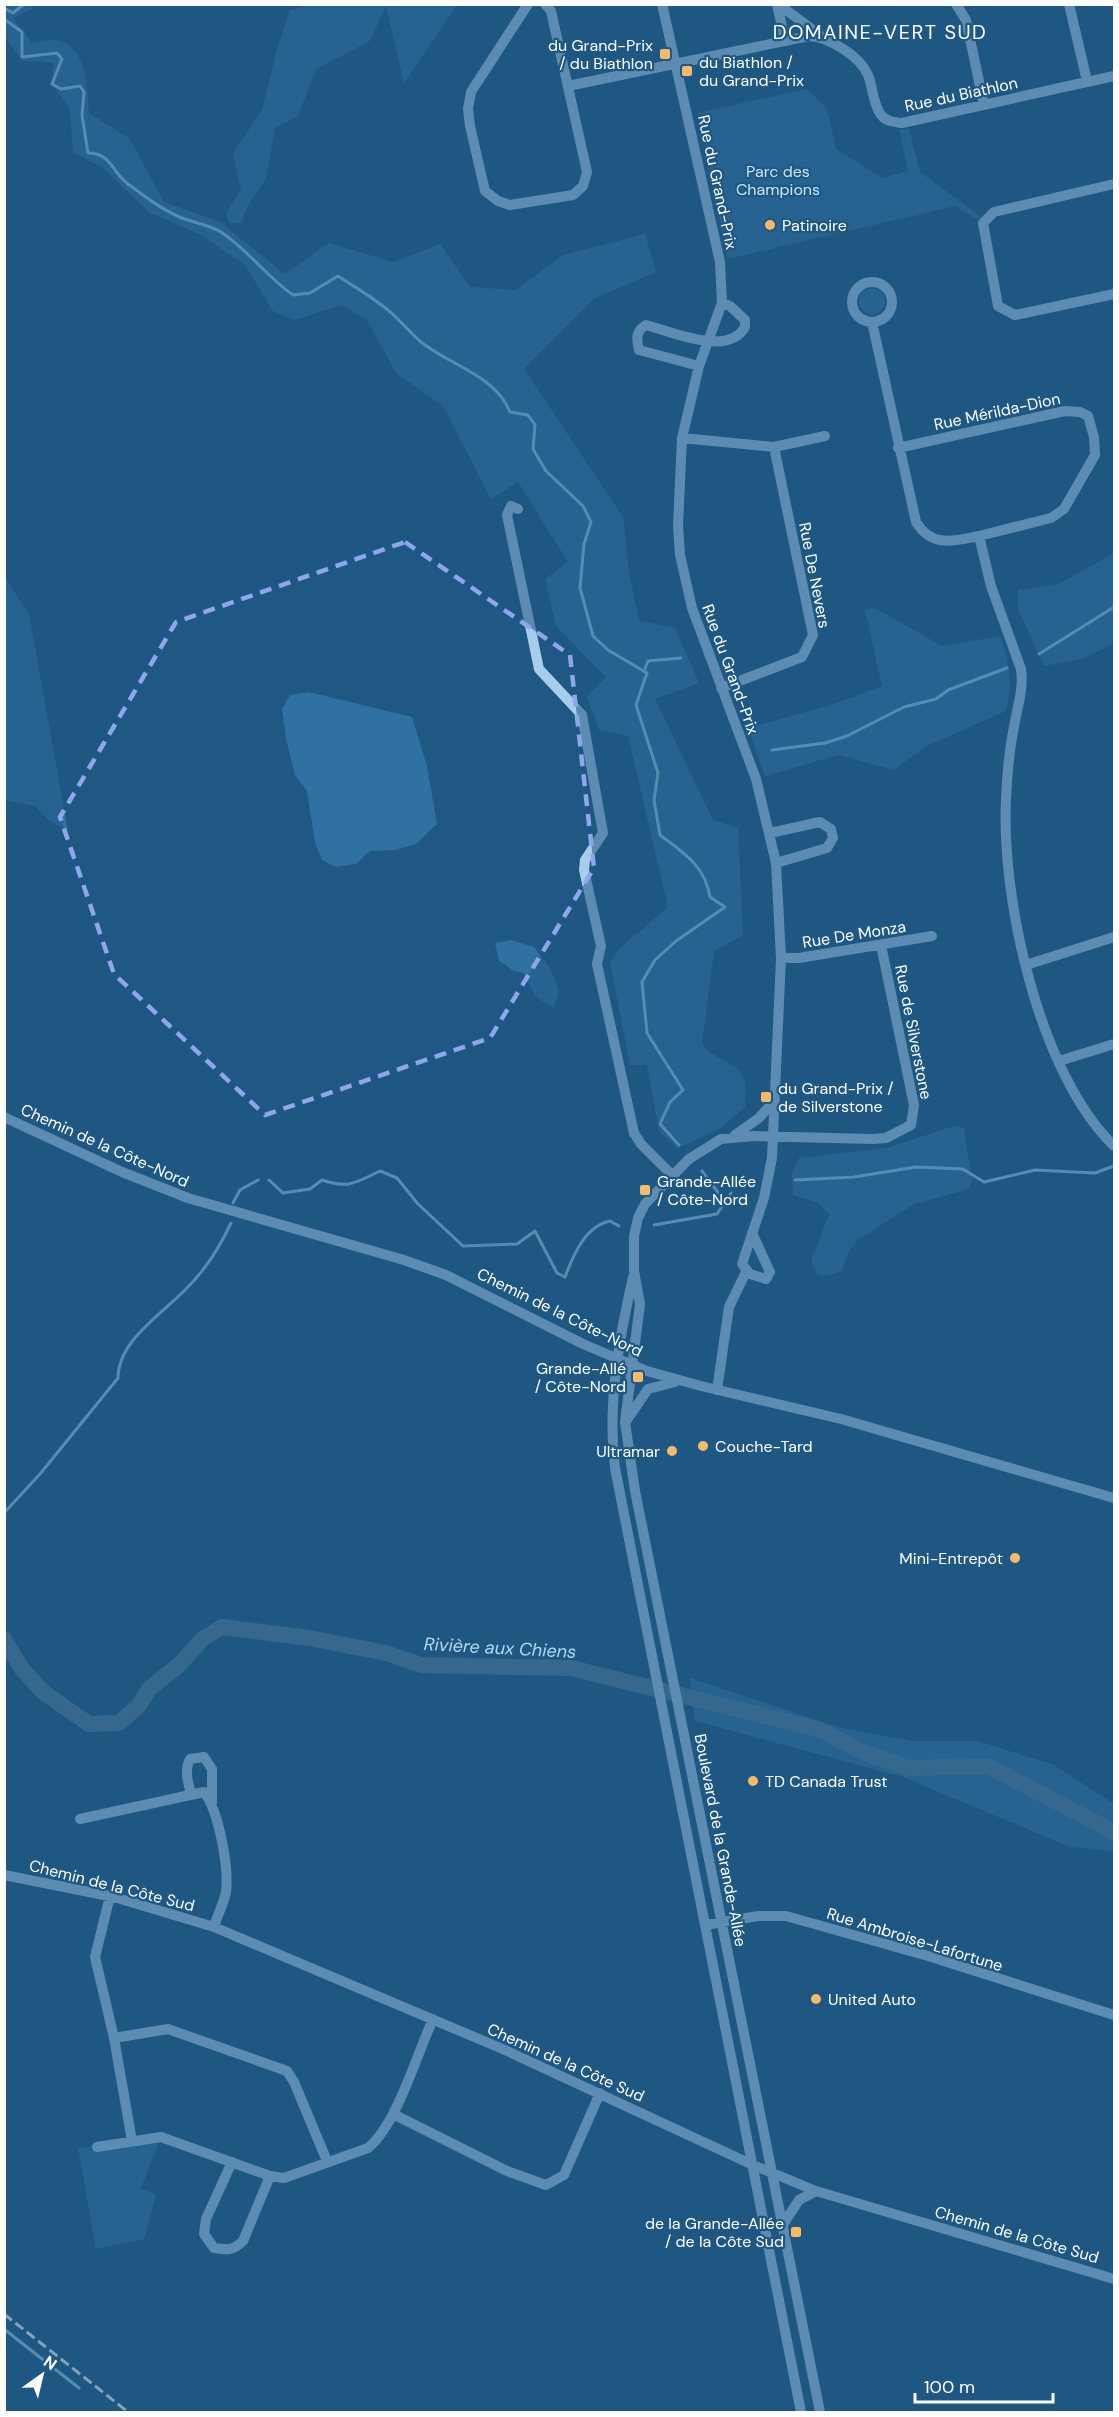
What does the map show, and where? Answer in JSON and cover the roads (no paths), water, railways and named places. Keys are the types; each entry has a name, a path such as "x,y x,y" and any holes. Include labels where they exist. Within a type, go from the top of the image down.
{"street":[{"path":"528,4 471,92 468,109 485,191 498,201 510,205 573,195 583,186 587,172 550,11 545,4"},
{"name":"Rue du Grand-Prix","path":"662,4 720,262 722,303 699,366 682,438 679,471 680,555 699,632 756,779 771,833 776,863 781,958 770,1173 742,1261 747,1272"},
{"path":"778,4 785,41"},
{"name":"Rue du Biathlon","path":"778,4 821,37 860,62 868,74 880,114 889,121 902,123 1114,76"},
{"path":"956,4 966,20 984,105"},
{"path":"1069,4 1087,81"},
{"path":"568,86 809,36 821,37"},
{"path":"1114,184 994,212 983,222 998,306 1007,311 1015,315 1114,294"},
{"path":"699,366 639,350 636,340 639,329 646,325 708,343 737,336 746,327 742,314 722,303"},
{"path":"872,322 913,513 922,531 941,542 979,536 990,586 1017,654 1022,676 1009,754 1006,832 1010,886 1026,965 1039,1013 1059,1061 1083,1106 1114,1146"},
{"name":"Rue Mérilda-Dion","path":"898,448 1065,411 1080,412 1088,416 1094,437 1095,455 1064,509 1051,518 979,536"},
{"path":"682,438 774,447 825,436"},
{"name":"Rue De Nevers","path":"721,688 802,657 813,635 774,447"},
{"path":"518,508 511,506 507,515 539,669 582,715 598,794 603,833 585,860 585,870 601,946 597,964 634,1133 641,1144 672,1175"},
{"path":"771,833 820,822 831,829 833,838 827,848 776,863"},
{"name":"Rue De Monza","path":"781,958 799,958 932,936"},
{"path":"1026,965 1114,937"},
{"name":"Rue de Silverstone","path":"772,1136 830,1139 886,1138 911,1125 914,1106 881,945"},
{"path":"1059,1061 1114,1044"},
{"path":"734,1136 759,1118 773,1102"},
{"name":"Chemin de la Côte-Nord","path":"4,1117 122,1172 177,1194 247,1217 404,1260 446,1275 632,1365 679,1381 842,1419 1114,1498"},
{"name":"Boulevard de la Grande-Allée","path":"772,1136 734,1136 710,1143 672,1175 645,1204 638,1218 634,1236 634,1271 619,1360 612,1418 612,1450 801,2412"},
{"path":"717,1390 729,1307 747,1272 764,1279 770,1274 752,1233"},
{"name":"Boulevard de la Grande-Allée","path":"634,1271 640,1304 637,1342 625,1422 629,1458 819,2412"},
{"path":"625,1422 648,1389 679,1381"},
{"path":"660,1695 675,1689"},
{"path":"191,1794 186,1771 188,1764 190,1759 204,1757 212,1769 212,1802 227,1874 226,1895 214,1927"},
{"path":"80,1819 204,1792 212,1802"},
{"name":"Chemin de la Côte Sud","path":"4,1875 110,1896 214,1927 600,2092 753,2165 816,2191 1114,2279"},
{"path":"110,1896 95,1957 114,2038 132,2141"},
{"name":"Rue Ambroise-Lafortune","path":"705,1925 765,1915 786,1916 928,1956 1114,2015"},
{"path":"97,2147 161,2137 270,2176 284,2178 368,2148 377,2141 393,2114 433,2019"},
{"path":"114,2038 168,2030 286,2071 294,2082 327,2161"},
{"path":"393,2114 507,2171 546,2185 564,2175 600,2092"},
{"path":"232,2162 206,2218 204,2234 214,2248 228,2250 236,2248 243,2241 270,2176"},
{"path":"782,2226 800,2200 816,2191"}],"waterway":[{"path":"4,8 13,13 24,4"},
{"path":"4,19 22,32 22,57 57,53 62,59 52,84 61,89 80,86 84,92 82,115 88,153 102,156 128,184 175,215 221,232 293,295 310,293 338,276 373,298 421,342 483,380 503,399 510,412 528,415 535,425 533,449 546,471 583,506 591,522 584,544 580,588 593,636 608,650 647,673 636,705 658,773 654,800 660,835 692,861 703,877 710,897 725,907 676,941 655,960 642,982 647,1033 683,1090 670,1102 660,1124 679,1145"},
{"path":"1039,654 1114,607"},
{"path":"644,671 648,661 681,658"},
{"path":"772,750 825,743 847,736 904,707 936,699 948,690 1007,668"},
{"path":"795,1180 854,1177 916,1167 963,1169 984,1182 1035,1170 1095,1173 1114,1166"},
{"path":"269,1180 283,1193 310,1189 322,1180 339,1184 352,1183 380,1171 397,1178 418,1204 463,1246 517,1244 535,1231 557,1273 565,1277 587,1235 601,1224 610,1221 619,1226"},
{"path":"654,1225 717,1214 725,1202 702,1171"},
{"path":"233,1203 240,1190 258,1180"},
{"path":"726,1202 731,1193"},
{"path":"4,1513 40,1474 118,1378 120,1365 133,1341 191,1284 216,1251 231,1223"},
{"name":"Rivière aux Chiens","path":"4,1639 22,1669 43,1692 89,1724 119,1723 139,1705 149,1689 180,1664 202,1639 222,1627 309,1638 386,1653 421,1665 571,1668 818,1729 865,1753 909,1768 988,1766 1114,1832"},
{"path":"4,2329 79,2388"}],"railway":[{"path":"4,2314 128,2412"}],"place":[{"name":"du Grand-Prix / du Biathlon","path":"665,54"},
{"name":"du Biathlon / du Grand-Prix","path":"687,71"},
{"name":"Patinoire","path":"770,225"},
{"name":"du Grand-Prix / de Silverstone","path":"766,1097"},
{"name":"Grande-Allée / Côte-Nord","path":"645,1190"},
{"name":"Grande-Allé / Côte-Nord","path":"638,1377"},
{"name":"Couche-Tard","path":"703,1446"},
{"name":"Ultramar","path":"672,1451"},
{"name":"Mini-Entrepôt","path":"1015,1558"},
{"name":"TD Canada Trust","path":"753,1781"},
{"name":"United Auto","path":"816,1999"},
{"name":"de la Grande-Allée / de la Côte Sud","path":"796,2232"}],"district":[{"name":"DOMAINE-VERT SUD","path":"880,32"}],"park label":[{"name":"Parc des Champions","path":"778,180"}]}
